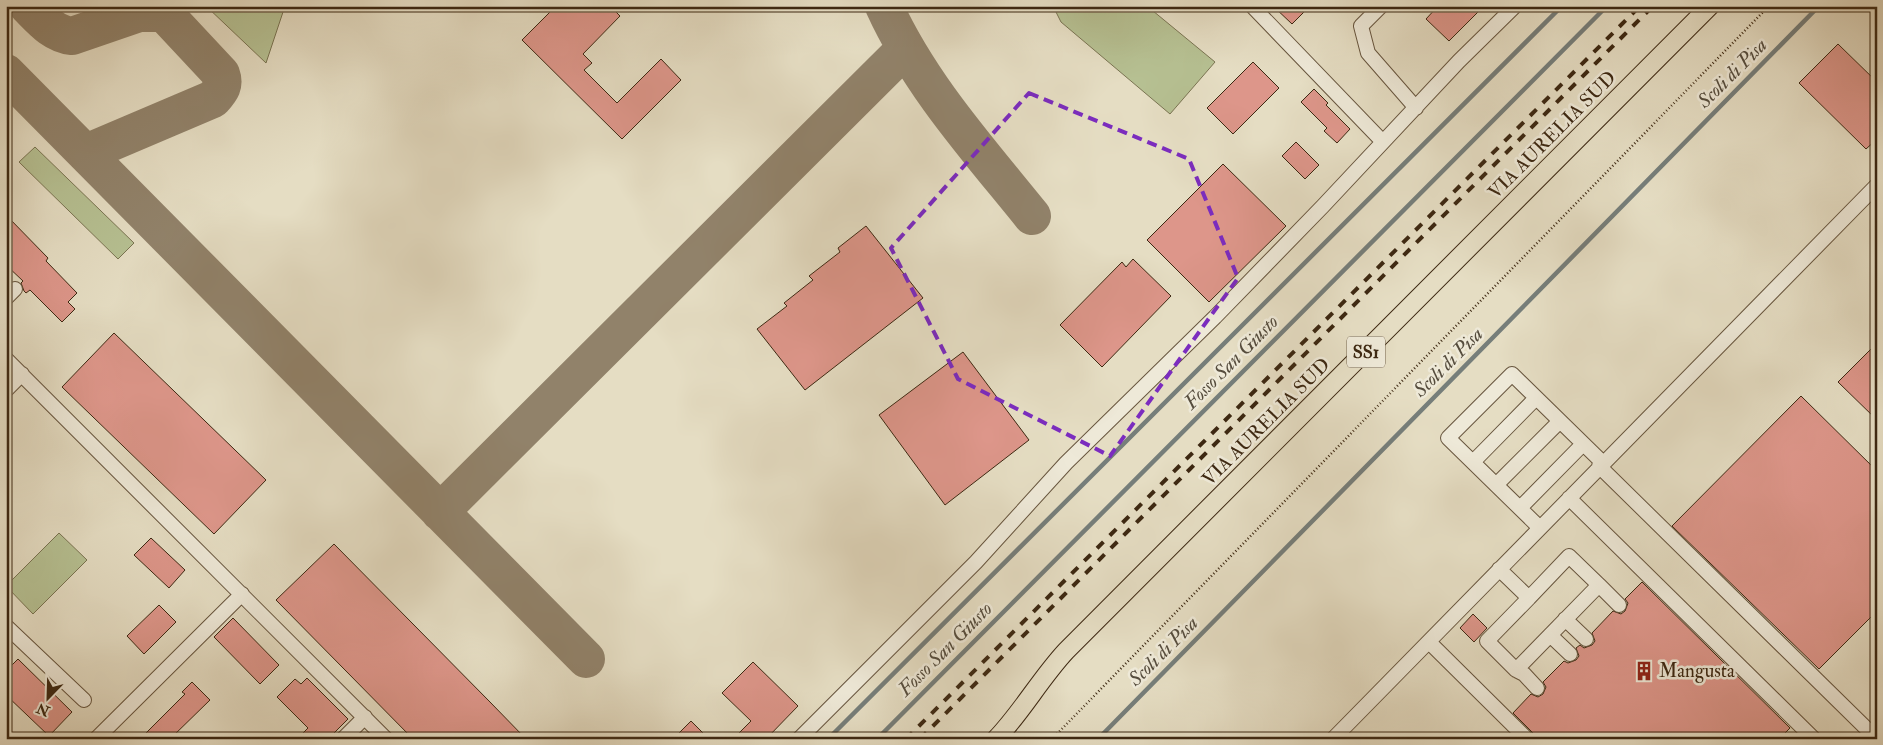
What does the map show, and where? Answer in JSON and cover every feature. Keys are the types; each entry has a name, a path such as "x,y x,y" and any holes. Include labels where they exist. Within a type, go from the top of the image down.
{"main road":[{"name":"VIA AURELIA SUD","path":"1026,702 1048,670 1066,651 1710,6"},
{"name":"SS1","path":"996,739 1026,702"},
{"name":"SS1","path":"1011,739 1026,702"}],"street":[{"path":"1252,6 1383,142"},
{"path":"1381,6 1361,26 1368,52 1416,108"},
{"path":"799,739 976,562 1066,463 1215,317 1459,61 1515,6"},
{"path":"1333,739 1877,185"},
{"path":"6,359 386,739"},
{"path":"6,390 22,374"},
{"path":"1540,528 1448,438 1512,374 1877,738"},
{"path":"1473,462 1536,398"},
{"path":"1496,485 1560,421"},
{"path":"1520,508 1583,444"},
{"path":"1569,498 1814,739"},
{"path":"1537,688 1487,641 1569,556 1619,605"},
{"path":"1499,569 1529,598"},
{"path":"1516,670 1599,585"},
{"path":"96,739 242,594"},
{"path":"1566,619 1586,639"},
{"path":"6,626 84,700"},
{"path":"1550,635 1570,654"},
{"path":"1429,642 1527,739"},
{"path":"343,739 365,717"}],"path":[{"path":"1052,739 1769,6"}],"highlighted area":[{"path":"1029,93 1189,159 1238,278 1110,456 958,379 891,248"}],"green space":[{"path":"206,6 285,6 266,63"},
{"path":"1053,6 1147,6 1215,62 1170,114 1061,22"},
{"path":"35,147 134,243 118,259 19,162"},
{"path":"59,533 87,560 33,614 6,586"}],"building":[{"path":"556,6 610,6 620,16 583,54 592,63 584,70 617,103 661,59 681,80 622,139 522,40"},
{"path":"1273,6 1310,6 1292,24"},
{"path":"1438,6 1484,6 1449,41 1426,19"},
{"path":"1838,44 1877,82 1877,139 1866,149 1799,83"},
{"path":"1253,62 1279,88 1233,134 1207,108"},
{"path":"1314,89 1328,103 1326,105 1350,129 1337,143 1324,131 1327,128 1301,102"},
{"path":"1296,142 1319,165 1305,179 1282,156"},
{"path":"1223,164 1286,226 1209,302 1147,240"},
{"path":"6,215 48,258 46,261 77,293 68,302 75,309 62,322 30,290 26,293 24,291 21,283 23,281 6,265"},
{"path":"866,226 923,298 805,390 757,329 787,306 784,303 813,280 809,276 840,252 838,248"},
{"path":"1133,259 1171,296 1102,367 1060,325 1122,262 1126,267"},
{"path":"114,333 266,480 214,534 62,387"},
{"path":"1877,343 1877,420 1838,382"},
{"path":"963,352 1029,440 945,505 879,415"},
{"path":"1801,396 1877,471 1877,611 1819,669 1672,526"},
{"path":"151,538 185,570 169,588 134,555"},
{"path":"334,544 526,739 413,739 276,600"},
{"name":"Mangusta","path":"1642,582 1790,728 1779,739 1539,739 1513,713 1531,694 1538,697 1543,694 1546,687 1543,682 1564,661 1568,663 1576,660 1579,656 1576,648 1580,645 1584,648 1592,645 1595,641 1592,633 1613,611 1621,614 1625,611 1628,603 1625,599"},
{"path":"159,605 176,622 144,654 127,636"},
{"path":"1473,614 1487,628 1474,642 1460,628"},
{"path":"233,618 279,665 260,684 214,637"},
{"path":"18,659 72,712 49,736 6,695 6,671"},
{"path":"753,662 798,706 766,739 733,739 751,721 722,693"},
{"path":"307,678 348,719 328,739 322,734 317,739 297,739 308,728 277,697 295,679 301,684"},
{"path":"192,682 210,700 170,739 140,739 185,694 182,692"},
{"path":"691,721 709,739 673,739"}],"waterway":[{"path":"828,739 1562,6"},
{"name":"Fosso San Giusto","path":"877,739 1607,6"},
{"name":"Scoli di Pisa","path":"1098,739 1819,6"}],"taxiway":[{"path":"28,6 53,29 72,36 139,13 164,13 221,74 222,87 213,99 86,153"},
{"path":"884,6 898,35 915,63 951,116 1032,216"},
{"path":"440,512 905,49"},
{"path":"6,73 586,659"}],"railway":[{"path":"906,739 1640,6"},
{"path":"920,739 1653,6"}],"place":[{"name":"Mangusta","path":"1644,671"}]}
